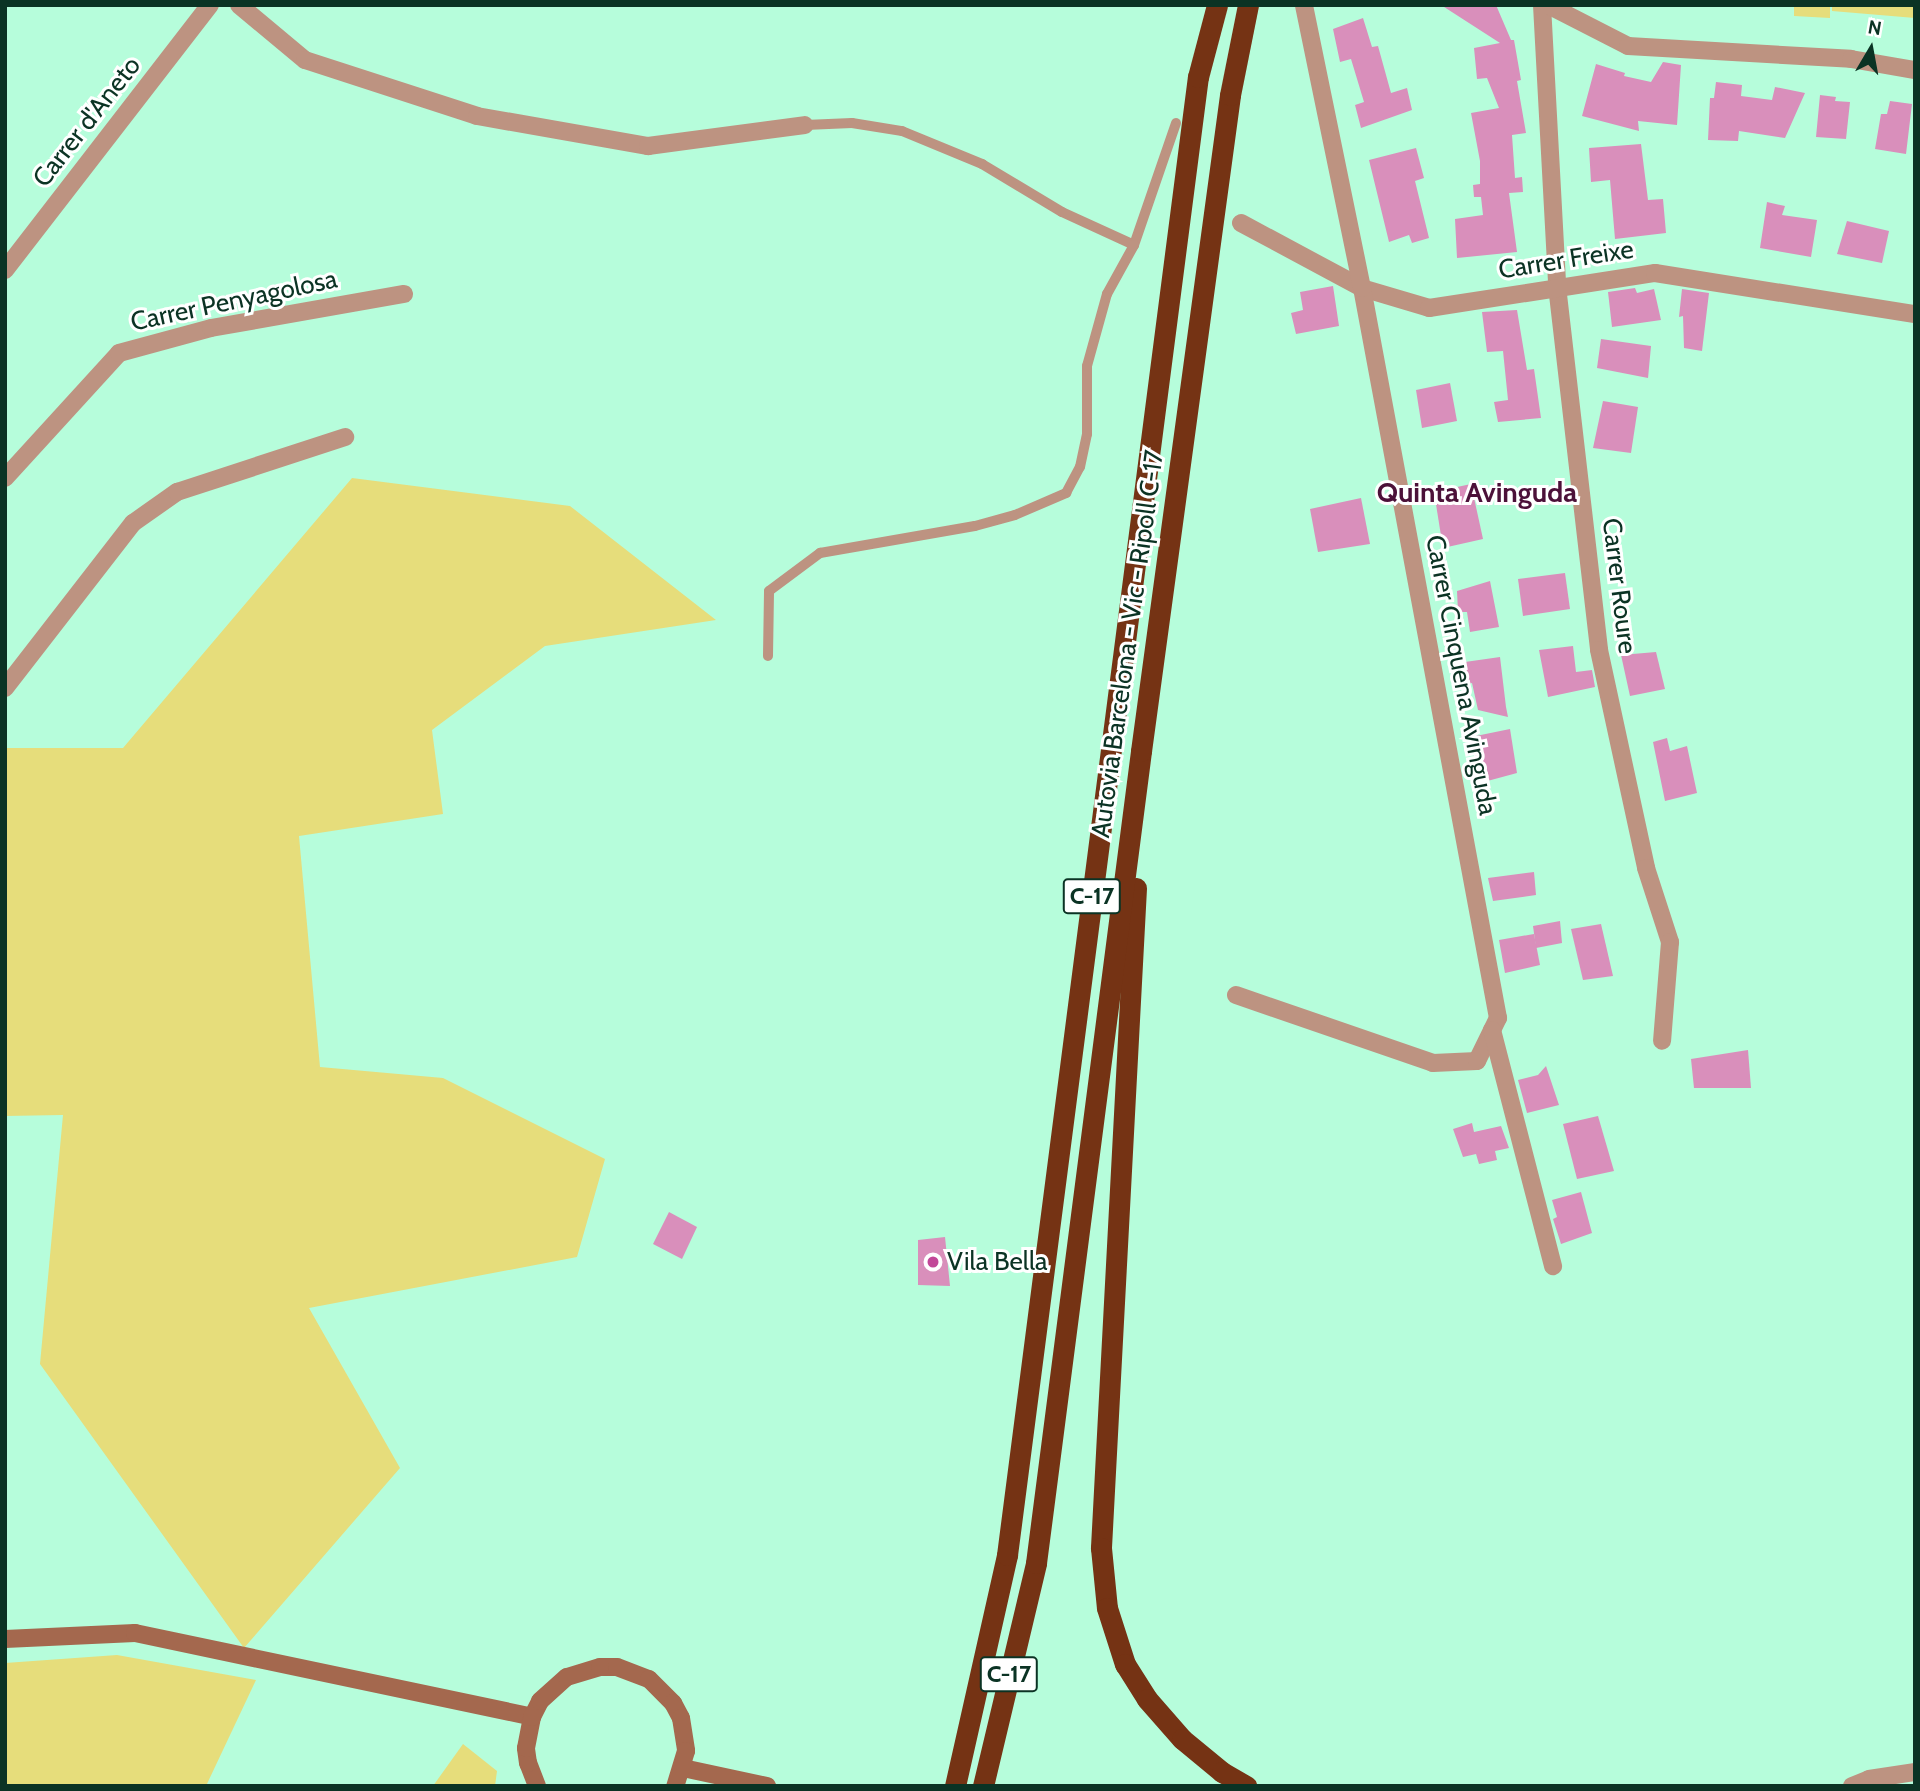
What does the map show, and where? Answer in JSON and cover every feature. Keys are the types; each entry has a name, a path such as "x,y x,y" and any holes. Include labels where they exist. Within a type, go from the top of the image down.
{"highway":[{"name":"Autovia Barcelona - Vic - Ripoll C-17","path":"955,1786 1007,1555 1198,77 1217,5"},
{"name":"Autovia Barcelona - Vic - Ripoll C-17","path":"983,1786 1036,1563 1141,751 1230,95 1248,5"},
{"path":"1141,751 1131,1024 1110,1335 1101,1548 1107,1608 1125,1664 1147,1699 1182,1739 1222,1772 1246,1786"}],"street":[{"name":"Carrer d'Aneto","path":"5,270 210,5"},
{"path":"239,5 305,60 477,116 648,146 805,125"},
{"name":"Carrer Cinquena Avinguda","path":"1236,995 1433,1063 1478,1061 1498,1018 1362,288 1304,5"},
{"name":"Carrer Roure","path":"1542,5 1557,286 1599,650 1646,868 1670,942 1662,1041"},
{"path":"1548,5 1628,46 1851,59 1915,70"},
{"name":"Carrer Freixe","path":"1241,223 1362,288 1429,308 1557,286 1655,273 1915,314"},
{"name":"Carrer Penyagolosa","path":"5,478 119,353 211,328 404,294"},
{"path":"5,688 132,523 177,492 345,437"},
{"path":"1492,1030 1553,1266"},
{"path":"5,1639 135,1633 531,1717"},
{"path":"537,1786 528,1763 526,1748 531,1717 540,1701 567,1677 600,1667 634,1671 649,1679 673,1703 685,1734 683,1768 675,1786"},
{"path":"683,1768 766,1786"},
{"path":"1852,1786 1869,1779 1915,1772"}],"lane":[{"path":"805,125 852,123 902,131 982,164 1062,212 1134,245"},
{"path":"768,656 769,591 820,553 975,526 1015,515 1066,492 1080,467 1087,434 1087,366 1107,294 1134,245 1176,123"}],"shaded area":[{"path":"1794,5 1830,5 1830,18 1794,16"},
{"path":"1832,5 1915,5 1915,18 1832,11"},
{"path":"352,478 570,506 716,620 545,646 432,730 443,814 299,836 320,1067 443,1078 605,1159 577,1257 309,1308 400,1468 244,1648 40,1364 63,1115 5,1116 5,748 123,748"},
{"path":"117,1655 256,1680 206,1786 5,1786 5,1663"},
{"path":"463,1744 497,1771 495,1786 433,1786"}],"building":[{"path":"1441,5 1496,5 1511,40 1514,40 1521,80 1517,81 1526,133 1512,135 1515,178 1522,177 1523,192 1509,193 1517,252 1457,258 1455,219 1483,215 1481,197 1474,197 1473,185 1480,184 1480,161 1471,113 1499,108 1487,78 1477,79 1474,48 1500,43"},
{"path":"1363,18 1372,47 1378,46 1391,93 1407,88 1412,110 1361,128 1355,105 1364,102 1351,59 1340,62 1333,29"},
{"path":"1663,62 1681,65 1677,125 1638,121 1639,131 1582,116 1596,64 1625,73 1624,76 1651,82"},
{"path":"1716,82 1742,85 1741,96 1772,100 1775,87 1805,93 1785,138 1739,131 1738,141 1708,140 1710,98 1714,98"},
{"path":"1820,95 1836,97 1835,101 1850,102 1846,139 1816,137"},
{"path":"1890,101 1912,104 1906,154 1875,149 1881,114 1887,114"},
{"path":"1641,144 1648,200 1663,199 1666,233 1615,239 1610,180 1591,182 1589,148"},
{"path":"1416,148 1424,178 1415,181 1429,238 1412,243 1409,235 1389,242 1369,160"},
{"path":"1767,202 1785,206 1782,215 1817,220 1811,257 1760,248"},
{"path":"1847,221 1889,231 1882,263 1837,254"},
{"path":"1333,286 1339,326 1296,334 1291,313 1303,310 1300,292"},
{"path":"1635,288 1637,293 1654,289 1661,320 1612,327 1608,292"},
{"path":"1682,289 1709,293 1702,351 1684,348 1683,316 1679,317"},
{"path":"1517,310 1527,370 1534,369 1541,418 1498,422 1494,402 1508,400 1503,351 1487,352 1482,312"},
{"path":"1601,339 1651,346 1648,378 1597,368"},
{"path":"1450,383 1457,421 1422,428 1416,390"},
{"path":"1603,401 1638,407 1631,453 1593,448"},
{"path":"1471,484 1483,539 1443,548 1434,492"},
{"path":"1361,498 1370,544 1318,552 1310,509"},
{"path":"1565,573 1570,609 1523,616 1518,579"},
{"path":"1490,581 1499,627 1470,632 1467,612 1458,612 1457,591"},
{"path":"1573,646 1576,672 1592,670 1595,687 1548,697 1539,650"},
{"path":"1656,652 1665,689 1630,696 1621,655"},
{"path":"1500,657 1508,717 1478,710 1472,683 1468,684 1465,662"},
{"path":"1510,729 1517,773 1480,783 1471,737"},
{"path":"1667,738 1670,751 1687,746 1697,793 1665,801 1653,742"},
{"path":"1534,872 1536,895 1493,901 1488,878"},
{"path":"1560,921 1562,943 1536,948 1533,926"},
{"path":"1601,924 1613,976 1583,980 1571,929"},
{"path":"1534,934 1540,965 1505,973 1499,940"},
{"path":"1748,1050 1751,1088 1694,1088 1691,1059"},
{"path":"1546,1066 1559,1105 1527,1113 1518,1080 1538,1075"},
{"path":"1598,1116 1614,1171 1577,1179 1563,1124"},
{"path":"1472,1123 1474,1132 1501,1126 1509,1148 1495,1151 1497,1160 1479,1164 1476,1154 1463,1157 1453,1129"},
{"path":"1581,1192 1592,1233 1561,1244 1553,1219 1557,1217 1552,1200"},
{"path":"669,1212 697,1227 682,1259 653,1244"},
{"name":"Vila Bella","path":"945,1237 950,1286 918,1285 918,1240"}],"place":[{"name":"Vila Bella","path":"933,1262"}],"district":[{"name":"Quinta Avinguda","path":"1477,492"}]}
